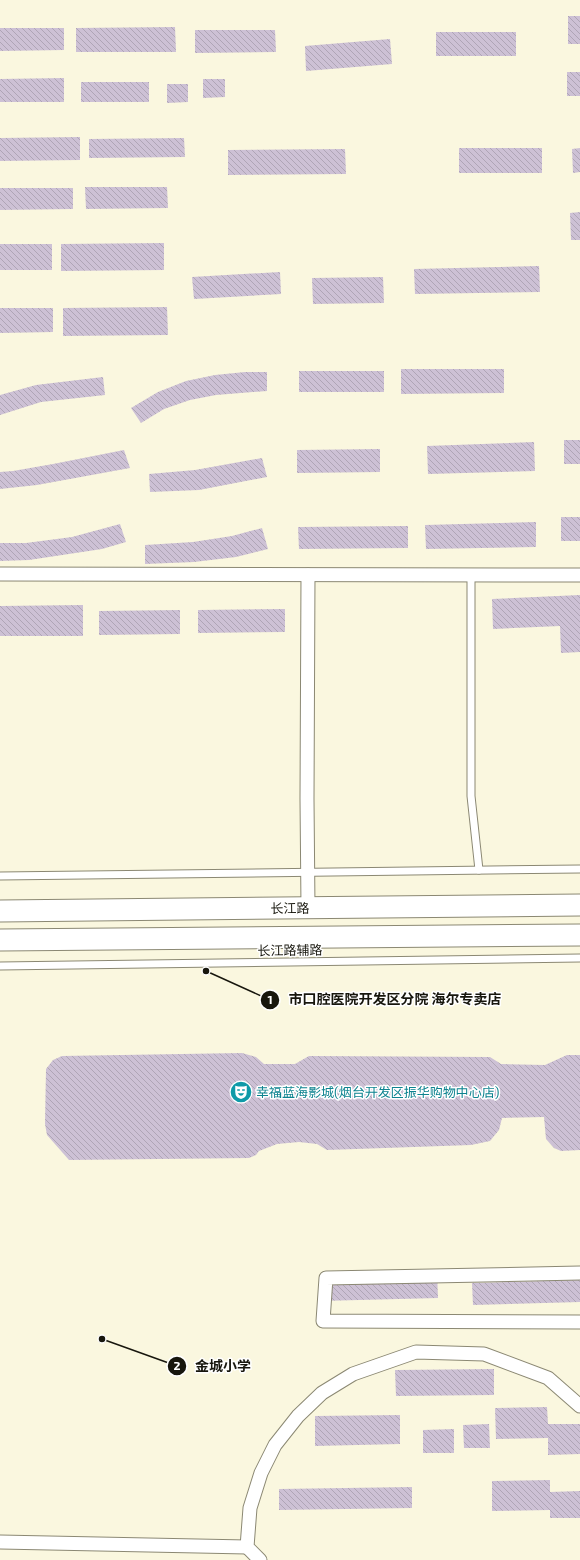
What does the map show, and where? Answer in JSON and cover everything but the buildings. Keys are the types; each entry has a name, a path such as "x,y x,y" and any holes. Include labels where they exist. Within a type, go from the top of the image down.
{"main road":[{"name":"长江路","path":"0,911 580,905"},
{"path":"0,940 580,935"}],"street":[{"path":"0,574 580,575"},
{"path":"308,575 308,908"},
{"path":"580,1273 326,1278 323,1321 580,1322"},
{"path":"247,1547 250,1508 261,1473 275,1445 298,1416 317,1398 353,1374 416,1352 484,1354 548,1378 580,1406"},
{"path":"0,1542 247,1547 260,1560"}],"lane":[{"path":"471,574 471,796 480,870"},
{"path":"0,876 580,869"},
{"name":"长江路辅路","path":"0,966 580,958"}],"place":[{"name":"市口腔医院开发区分院 海尔专卖店","path":"206,971"},
{"name":"幸福蓝海影城(烟台开发区振华购物中心店)","path":"241,1092"},
{"name":"金城小学","path":"102,1339"}]}
